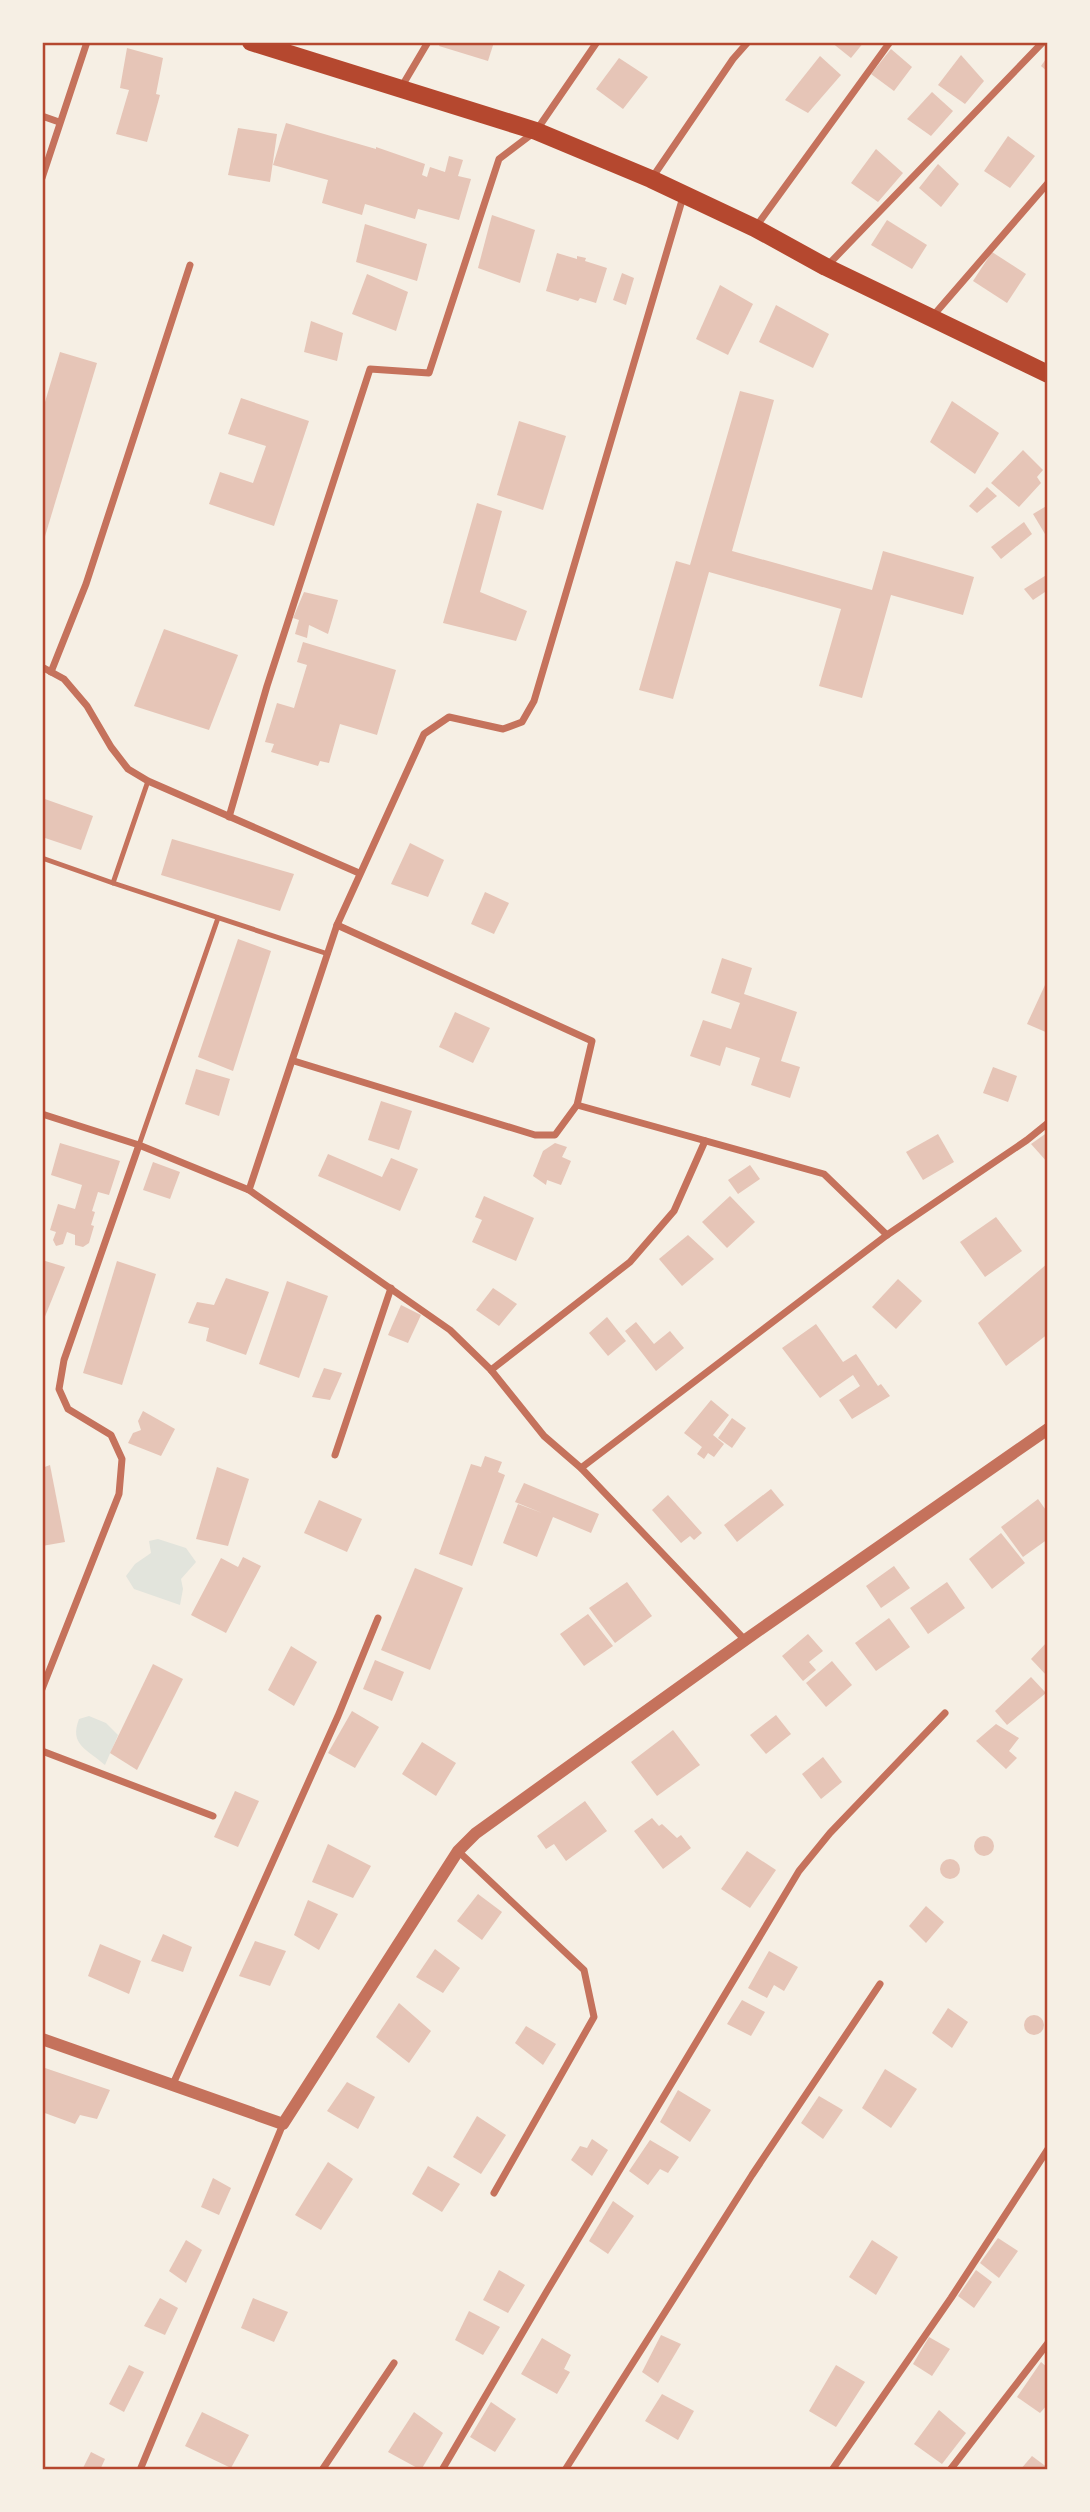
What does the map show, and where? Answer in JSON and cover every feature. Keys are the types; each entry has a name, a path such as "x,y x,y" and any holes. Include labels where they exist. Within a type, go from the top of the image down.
{"highway":[{"path":"251,42 536,131 651,179 755,229 825,267 1048,374"}],"street":[{"path":"42,178 87,42"},
{"path":"401,88 428,42"},
{"path":"229,817 267,685 370,369 429,373 499,159 536,131 597,42"},
{"path":"651,179 733,59 748,42"},
{"path":"755,229 890,42"},
{"path":"825,267 1042,42"},
{"path":"42,116 60,122"},
{"path":"932,317 1048,183"},
{"path":"249,1190 337,925 424,734 449,717 503,729 522,722 534,701 683,196"},
{"path":"51,672 86,584 190,265"},
{"path":"42,667 64,679 87,706 111,747 128,769 148,781 359,873"},
{"path":"294,1060 535,1135 555,1135 577,1105 592,1041 337,925"},
{"path":"577,1105 824,1174 887,1235"},
{"path":"42,1114 139,1145 249,1190 450,1330 491,1370 544,1436 582,1468 745,1640"},
{"path":"582,1468 887,1235 1048,1123"},
{"path":"491,1370 630,1262 674,1211 705,1141"},
{"path":"42,1689 118,1494 122,1460 111,1435 68,1409 59,1389 64,1360 139,1145"},
{"path":"335,1455 391,1287"},
{"path":"140,2470 283,2124 458,1851 476,1833 745,1640 1048,1429"},
{"path":"173,2084 338,1716 377,1618"},
{"path":"442,2470 799,1871 830,1833 946,1713"},
{"path":"42,1751 213,1816"},
{"path":"458,1851 584,1970 594,2017 494,2193"},
{"path":"565,2470 752,2175 880,1984"},
{"path":"42,2039 283,2124"},
{"path":"832,2470 951,2298 1048,2149"},
{"path":"950,2470 1048,2343"},
{"path":"322,2470 394,2363"}],"lane":[{"path":"113,883 148,781"},
{"path":"42,858 328,954"},
{"path":"139,1145 218,918"}],"shaded area":[{"path":"158,1539 186,1548 196,1562 181,1579 183,1589 180,1605 134,1589 126,1576 135,1564 151,1553 149,1541"},
{"path":"89,1716 106,1723 118,1735 105,1765 82,1746 76,1735 79,1719"}],"building":[{"path":"441,42 494,42 488,61 439,46"},
{"path":"831,42 864,42 851,58"},
{"path":"127,48 163,58 156,94 160,95 147,142 116,134 129,90 120,88"},
{"path":"891,49 912,67 894,91 871,74"},
{"path":"961,55 984,81 965,104 938,85"},
{"path":"820,56 841,75 808,113 785,100"},
{"path":"1048,56 1048,72 1041,66"},
{"path":"619,58 648,77 623,109 596,89"},
{"path":"932,92 953,111 931,136 907,119"},
{"path":"286,123 376,147 425,164 422,175 427,177 430,167 445,172 449,156 463,160 458,176 471,179 459,220 418,209 415,219 365,204 362,215 322,203 328,180 273,165"},
{"path":"238,128 277,134 270,182 228,175"},
{"path":"1008,136 1035,156 1010,188 984,171"},
{"path":"876,149 903,173 878,202 851,183"},
{"path":"938,164 959,184 941,207 919,188"},
{"path":"492,215 535,230 520,283 478,268"},
{"path":"887,220 927,245 912,269 871,245"},
{"path":"365,224 427,244 417,281 356,262"},
{"path":"992,252 1026,274 1007,303 973,281"},
{"path":"557,253 577,259 577,256 586,258 585,261 607,268 596,303 580,298 578,301 546,291"},
{"path":"622,273 634,278 626,305 613,300"},
{"path":"367,274 408,292 396,331 352,314"},
{"path":"720,285 753,304 728,355 696,339"},
{"path":"776,305 829,334 813,368 759,342"},
{"path":"311,321 343,333 337,361 304,352"},
{"path":"60,352 97,363 43,543 42,412"},
{"path":"740,391 774,400 732,551 872,590 883,551 974,577 963,615 891,595 862,698 819,686 841,609 709,572 673,699 639,690 676,561 690,565"},
{"path":"241,398 309,421 274,526 209,504 220,472 253,483 266,446 228,434"},
{"path":"952,401 999,433 975,474 930,442"},
{"path":"519,421 566,436 543,510 497,495"},
{"path":"1023,450 1043,470 1037,477 1041,483 1019,507 991,483"},
{"path":"987,487 997,496 977,513 969,506"},
{"path":"477,503 502,511 480,592 527,611 516,641 443,623"},
{"path":"1048,505 1048,539 1033,514"},
{"path":"1024,522 1032,534 1001,559 991,547"},
{"path":"1048,574 1048,590 1033,600 1024,589"},
{"path":"304,592 338,600 328,634 309,625 307,638 295,634 299,620 293,618"},
{"path":"164,629 238,655 209,730 134,706"},
{"path":"303,642 396,670 377,735 340,724 329,763 320,761 318,766 271,752 274,744 265,742 277,703 294,708 307,665 297,662"},
{"path":"42,798 93,816 81,850 42,837"},
{"path":"172,839 294,874 280,911 161,875"},
{"path":"410,843 444,860 428,897 391,884"},
{"path":"485,892 509,903 494,934 471,924"},
{"path":"238,939 271,951 233,1071 198,1057"},
{"path":"722,958 752,968 744,994 797,1012 781,1061 800,1067 790,1098 751,1085 760,1058 726,1047 720,1066 690,1056 703,1020 731,1029 740,1003 711,993"},
{"path":"1045,985 1048,986 1048,1033 1027,1024"},
{"path":"455,1012 490,1028 473,1063 439,1047"},
{"path":"993,1067 1017,1076 1008,1102 983,1093"},
{"path":"196,1069 230,1079 219,1116 185,1104"},
{"path":"381,1101 412,1111 399,1150 368,1140"},
{"path":"1048,1132 1048,1163 1031,1144"},
{"path":"938,1134 954,1162 923,1180 906,1152"},
{"path":"60,1143 120,1161 109,1195 98,1192 92,1211 95,1212 91,1225 94,1226 89,1243 83,1247 75,1245 75,1235 67,1232 63,1244 56,1246 53,1240 56,1232 50,1230 58,1204 75,1209 82,1185 51,1175"},
{"path":"555,1143 567,1147 562,1157 571,1161 561,1185 547,1180 546,1185 533,1176 543,1151"},
{"path":"328,1154 382,1177 391,1158 418,1169 400,1211 318,1176"},
{"path":"153,1162 180,1172 170,1199 143,1190"},
{"path":"750,1165 760,1179 738,1194 728,1180"},
{"path":"484,1196 534,1218 516,1261 472,1242 482,1220 475,1217"},
{"path":"730,1196 755,1222 727,1248 702,1222"},
{"path":"996,1217 1022,1251 985,1277 960,1242"},
{"path":"688,1235 714,1259 682,1286 659,1259"},
{"path":"42,1260 65,1267 44,1319 42,1318"},
{"path":"117,1261 156,1274 122,1385 83,1373"},
{"path":"1048,1263 1048,1334 1006,1366 978,1323"},
{"path":"226,1278 269,1292 246,1355 206,1341 209,1328 188,1323 197,1302 214,1305"},
{"path":"898,1279 922,1301 896,1329 872,1307"},
{"path":"287,1281 328,1296 299,1378 259,1364"},
{"path":"493,1288 517,1304 499,1326 476,1310"},
{"path":"401,1305 421,1315 408,1343 388,1335"},
{"path":"607,1317 626,1341 608,1356 589,1333"},
{"path":"636,1322 654,1344 670,1331 684,1348 656,1371 625,1331"},
{"path":"816,1324 843,1362 856,1354 878,1386 881,1384 890,1396 852,1419 839,1400 860,1386 853,1375 820,1398 782,1348"},
{"path":"324,1368 342,1373 330,1400 312,1397"},
{"path":"711,1400 729,1415 713,1435 724,1444 714,1457 708,1453 704,1459 697,1454 702,1447 684,1433"},
{"path":"143,1411 175,1429 161,1456 128,1443 133,1433 141,1430 138,1421"},
{"path":"732,1418 746,1428 732,1448 718,1438"},
{"path":"485,1456 502,1462 498,1472 505,1475 472,1566 439,1554 471,1464 481,1467"},
{"path":"50,1465 65,1542 42,1546 42,1468"},
{"path":"217,1467 249,1479 228,1546 196,1539"},
{"path":"524,1483 599,1514 591,1533 553,1517 537,1557 503,1543 518,1504 542,1513 515,1502"},
{"path":"771,1489 784,1505 737,1542 724,1525"},
{"path":"668,1495 702,1533 694,1540 690,1536 681,1543 652,1510"},
{"path":"1038,1499 1048,1513 1048,1539 1023,1557 1001,1527"},
{"path":"319,1500 362,1519 347,1552 304,1533"},
{"path":"1001,1533 1025,1563 992,1589 969,1559"},
{"path":"243,1557 261,1566 226,1633 191,1615 221,1558 238,1567"},
{"path":"894,1566 910,1588 881,1608 866,1586"},
{"path":"415,1568 463,1588 430,1670 381,1650"},
{"path":"627,1582 652,1616 615,1643 589,1608"},
{"path":"947,1582 965,1608 928,1634 910,1608"},
{"path":"588,1614 613,1646 584,1666 560,1634"},
{"path":"889,1618 910,1647 876,1671 855,1643"},
{"path":"808,1634 823,1651 809,1662 816,1670 803,1681 782,1656"},
{"path":"1048,1641 1048,1677 1031,1659"},
{"path":"291,1646 317,1662 294,1706 268,1690"},
{"path":"375,1660 404,1672 392,1701 363,1689"},
{"path":"832,1661 852,1685 826,1707 806,1683"},
{"path":"153,1664 183,1679 137,1770 110,1753"},
{"path":"1031,1677 1046,1693 1007,1725 995,1711"},
{"path":"352,1711 379,1727 355,1768 328,1753"},
{"path":"776,1715 791,1734 766,1754 750,1735"},
{"path":"996,1724 1019,1738 1009,1751 1017,1758 1006,1769 976,1741"},
{"path":"673,1730 700,1765 657,1796 631,1762"},
{"path":"422,1742 456,1763 436,1796 402,1774"},
{"path":"823,1757 842,1782 821,1799 802,1774"},
{"path":"235,1791 259,1801 238,1847 214,1837"},
{"path":"585,1801 607,1831 566,1861 554,1844 546,1849 537,1836"},
{"path":"652,1818 677,1838 681,1835 691,1848 663,1869 634,1831"},
{"path":"984,1836 991,1839 994,1846 991,1853 984,1856 977,1853 974,1846 977,1839"},
{"path":"328,1844 371,1866 353,1898 312,1882"},
{"path":"747,1851 776,1870 750,1908 721,1889"},
{"path":"950,1859 957,1862 960,1869 957,1876 950,1879 943,1876 940,1869 943,1862"},
{"path":"478,1894 502,1912 482,1940 457,1921"},
{"path":"308,1900 338,1914 319,1950 294,1935"},
{"path":"926,1906 944,1922 926,1943 909,1926"},
{"path":"163,1934 192,1947 183,1972 151,1961"},
{"path":"255,1941 286,1951 270,1986 239,1976"},
{"path":"100,1944 141,1961 129,1994 88,1976"},
{"path":"435,1949 460,1968 443,1993 416,1977"},
{"path":"769,1951 798,1967 784,1991 774,1985 767,1998 748,1988"},
{"path":"742,2000 765,2012 751,2036 727,2024"},
{"path":"399,2003 431,2031 409,2063 376,2037"},
{"path":"948,2008 968,2022 952,2048 932,2033"},
{"path":"1034,2015 1041,2018 1044,2025 1041,2032 1034,2035 1027,2032 1024,2025 1027,2018"},
{"path":"526,2026 556,2044 543,2065 515,2043"},
{"path":"45,2068 110,2090 97,2119 80,2115 75,2124 42,2112 42,2075"},
{"path":"885,2069 917,2089 891,2128 862,2108"},
{"path":"347,2082 375,2097 358,2129 327,2111"},
{"path":"678,2090 711,2110 690,2142 660,2122"},
{"path":"819,2096 843,2110 823,2139 801,2123"},
{"path":"477,2116 506,2135 481,2174 453,2157"},
{"path":"592,2139 608,2150 592,2176 571,2160 580,2146 587,2148"},
{"path":"650,2140 679,2157 668,2173 660,2169 648,2185 629,2171"},
{"path":"328,2162 353,2179 321,2230 295,2215"},
{"path":"428,2166 460,2184 442,2212 412,2194"},
{"path":"213,2178 231,2188 219,2215 201,2207"},
{"path":"613,2201 634,2216 608,2254 589,2241"},
{"path":"998,2238 1018,2251 999,2278 980,2263"},
{"path":"186,2240 202,2250 186,2283 169,2271"},
{"path":"872,2240 898,2257 876,2295 849,2277"},
{"path":"499,2270 525,2285 508,2313 483,2300"},
{"path":"976,2270 992,2282 974,2308 958,2296"},
{"path":"160,2298 178,2308 165,2335 144,2326"},
{"path":"253,2298 288,2312 274,2342 241,2328"},
{"path":"469,2311 500,2327 483,2355 455,2340"},
{"path":"661,2335 681,2344 658,2383 642,2372"},
{"path":"929,2337 950,2349 932,2376 913,2364"},
{"path":"542,2338 571,2355 564,2369 570,2372 557,2394 521,2374"},
{"path":"1041,2362 1048,2368 1048,2404 1040,2413 1017,2397"},
{"path":"129,2365 144,2372 124,2412 109,2404"},
{"path":"836,2365 865,2382 836,2427 809,2411"},
{"path":"662,2394 694,2411 678,2440 645,2421"},
{"path":"491,2402 516,2419 495,2452 470,2437"},
{"path":"939,2410 966,2433 942,2464 914,2444"},
{"path":"202,2412 249,2435 231,2468 185,2446"},
{"path":"414,2412 443,2433 421,2470 388,2452"},
{"path":"91,2452 105,2459 100,2470 82,2470"},
{"path":"1032,2456 1048,2468 1048,2470 1020,2470"}]}
